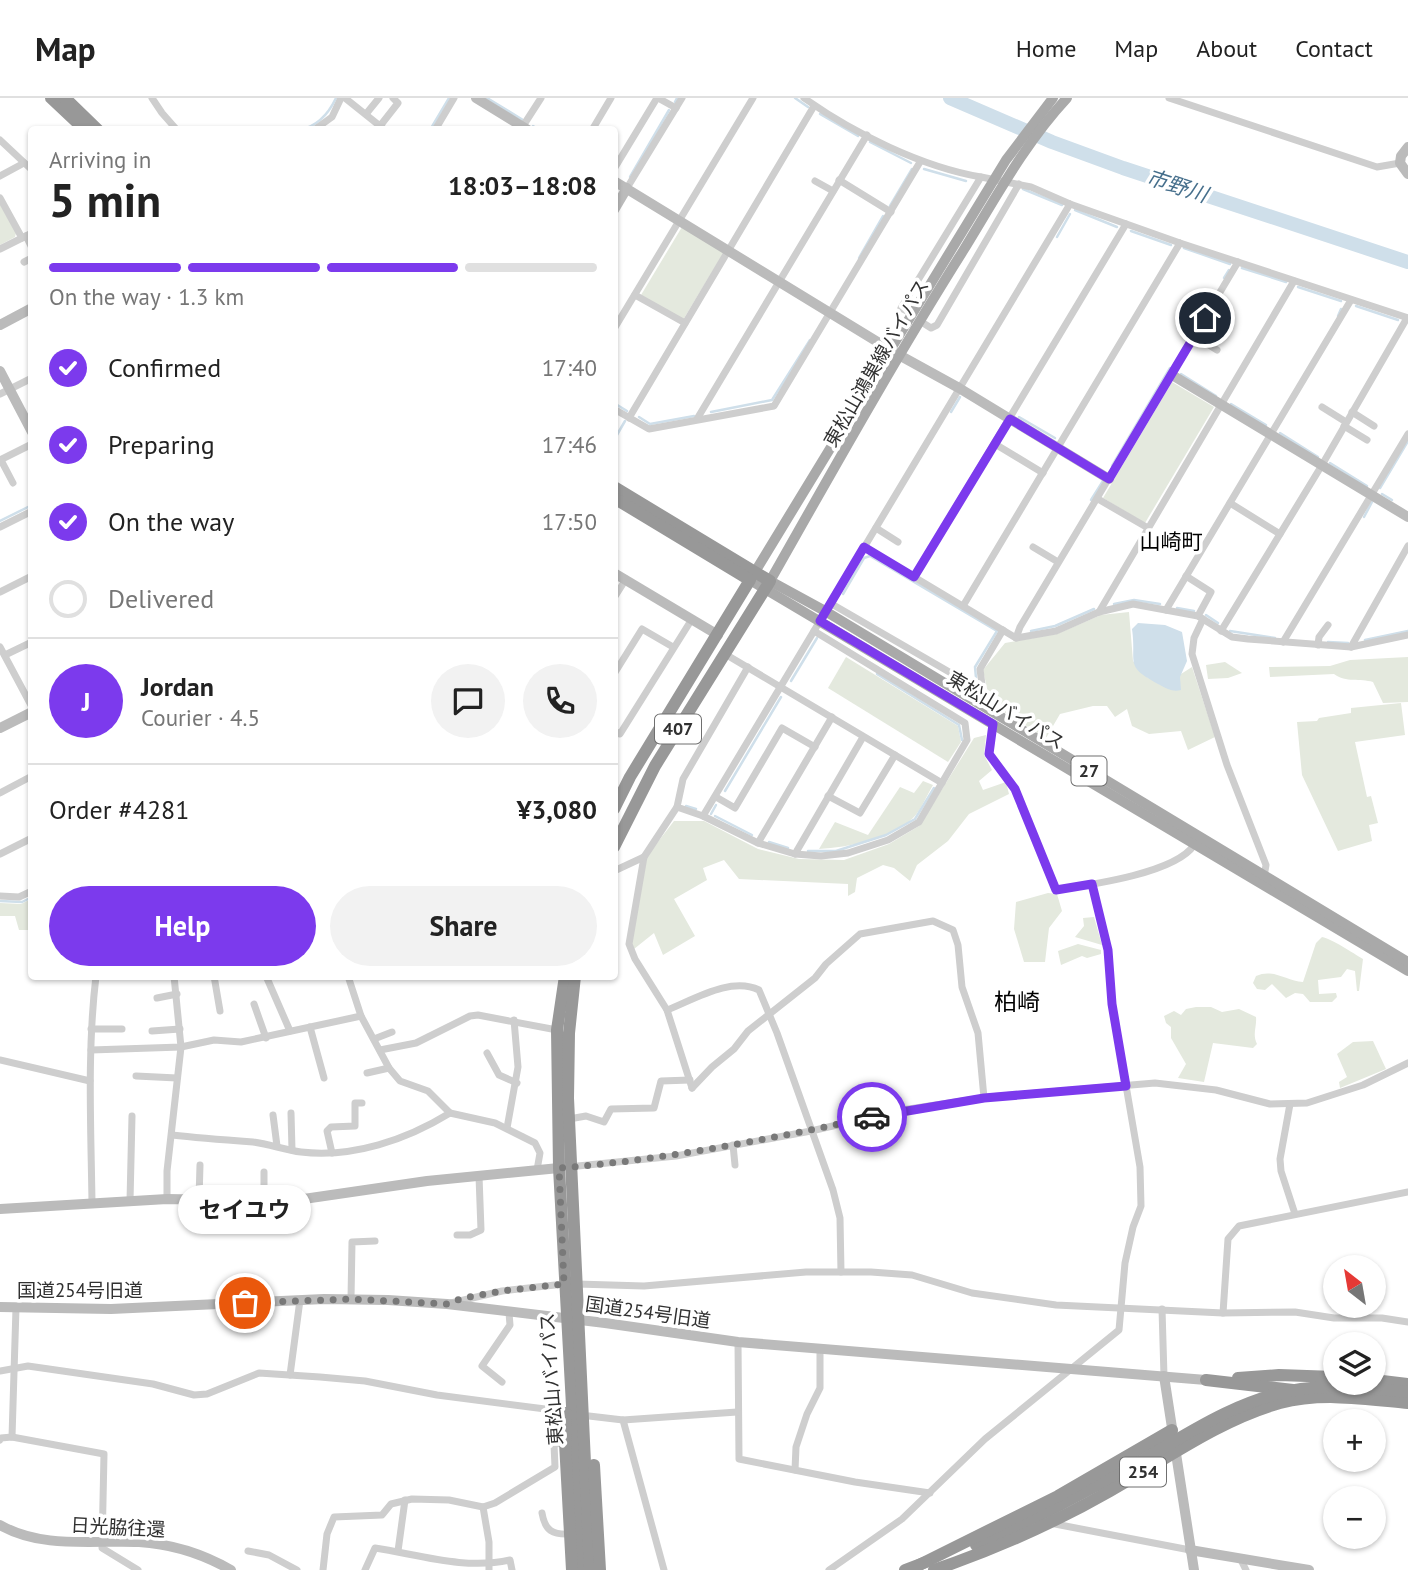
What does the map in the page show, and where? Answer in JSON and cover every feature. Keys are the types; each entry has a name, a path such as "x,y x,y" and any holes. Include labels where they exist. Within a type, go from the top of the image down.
{"highway":[{"path":"51,98 81,126"},
{"path":"65,98 94,126"},
{"name":"東松山バイパス","path":"618,489 767,585"},
{"name":"東松山バイパス","path":"618,500 753,576"},
{"name":"407","path":"618,801 753,576"},
{"name":"407","path":"618,840 655,766 767,585"},
{"name":"東松山バイパス","path":"564,980 557,1030 570,1284 590,1570"},
{"name":"東松山バイパス","path":"565,1167 569,1119 568,1053 575,980"},
{"path":"576,1372 589,1416 600,1570"},
{"path":"572,1570 559,1443 576,1372"},
{"name":"東松山バイパス","path":"576,1372 581,1570"},
{"path":"1309,1392 1304,1384 1310,1375"},
{"path":"1206,1380 1323,1376"},
{"path":"1206,1380 1356,1398"},
{"path":"1386,1381 1408,1384"},
{"name":"254","path":"905,1570 1011,1530 1234,1409 1272,1395 1327,1387 1408,1392"},
{"name":"254","path":"934,1570 972,1557 1049,1523 1241,1417 1300,1399 1356,1398 1408,1403"},
{"path":"919,1565 1058,1496 1172,1430"}],"main road":[{"name":"東松山鴻巣線バイパス","path":"753,576 915,317 994,179 1053,98"},
{"name":"東松山鴻巣線バイパス","path":"915,317 1017,165 1067,98"},
{"name":"東松山鴻巣線バイパス","path":"767,585 894,351"},
{"name":"東松山バイパス","path":"767,585 1263,880 1408,971"},
{"name":"東松山バイパス","path":"822,617 1194,845 1263,880 1408,962"}],"street":[{"path":"152,98 173,126"},
{"path":"320,126 332,117 343,98 381,126"},
{"path":"366,114 379,98"},
{"path":"384,126 398,103 393,98"},
{"path":"437,126 454,98"},
{"path":"476,98 523,126"},
{"path":"527,126 541,98"},
{"path":"594,126 611,98"},
{"path":"618,163 658,98 676,108"},
{"path":"618,203 682,98"},
{"path":"618,323 753,98"},
{"path":"804,98 814,106 920,162 957,173 1019,184 1180,243 1408,318 1221,631"},
{"path":"1169,98 1377,167 1400,163"},
{"path":"629,418 814,106"},
{"path":"697,419 867,135"},
{"path":"0,141 28,166"},
{"path":"1408,147 1401,156 1400,163 1408,174"},
{"path":"618,411 649,429 774,405 920,162"},
{"path":"0,176 24,163"},
{"path":"981,177 901,308 931,328 937,325 1019,184"},
{"path":"839,180 891,212"},
{"path":"815,181 833,191"},
{"path":"618,183 1109,479"},
{"path":"0,198 26,235 0,249"},
{"path":"703,816 1070,204"},
{"path":"914,577 1126,224"},
{"path":"963,606 1180,243"},
{"path":"23,262 28,260"},
{"path":"1016,638 1058,562 1238,262"},
{"path":"1099,612 1294,281"},
{"path":"635,295 685,323"},
{"path":"1166,610 1351,300"},
{"path":"0,325 28,310"},
{"path":"1195,336 1217,350"},
{"path":"0,372 5,392 28,426"},
{"path":"1172,375 1408,517"},
{"path":"5,392 28,379"},
{"path":"1322,407 1367,440"},
{"path":"1352,412 1374,426"},
{"path":"1283,642 1408,434"},
{"path":"995,444 1043,473"},
{"path":"13,483 0,460 28,446"},
{"path":"1098,499 1148,528"},
{"path":"1230,503 1280,534"},
{"path":"0,527 28,513"},
{"path":"876,528 898,542"},
{"path":"864,547 1016,638 1056,631 1099,612 1133,604 1200,618 1232,637 1351,647 1408,635"},
{"path":"1033,547 1058,562"},
{"path":"1351,647 1407,552"},
{"path":"618,575 718,635"},
{"path":"1186,576 1211,592 1192,646 1195,668 1231,777 1266,865 1263,880"},
{"path":"0,593 28,578"},
{"path":"618,591 625,579"},
{"path":"822,617 983,689 980,668 1003,630"},
{"path":"677,807 703,816 758,843 795,854 821,856 848,853 888,840 919,822 967,740 965,723 822,617"},
{"path":"618,733 620,734 692,619"},
{"path":"1318,645 1319,637 1328,625"},
{"path":"618,668 642,629 673,647"},
{"path":"5,656 28,644"},
{"path":"0,647 28,701"},
{"path":"726,653 942,783"},
{"path":"748,667 683,779 677,807 644,857 629,944 635,959 667,1010 692,1088 734,1049 747,1031 815,978 831,959 860,934 933,921 953,930 958,945 962,987 978,1033 984,1098"},
{"path":"0,728 28,711"},
{"path":"758,843 832,717"},
{"path":"993,724 989,754 1015,789 1056,890 1168,866 1189,853 1194,845"},
{"path":"716,797 735,808 782,728 815,747"},
{"path":"795,854 863,737"},
{"path":"828,796 860,813 895,755"},
{"path":"0,793 28,778"},
{"path":"0,854 28,840"},
{"path":"618,869 644,857"},
{"path":"829,1570 893,1526 985,1439 1119,1330 1125,1262 1133,1227 1142,1206 1140,1167 1112,1004 1108,950 1092,884"},
{"path":"0,896 19,897 28,893"},
{"path":"92,1203 90,1081 92,1000 95,980"},
{"path":"167,1199 167,1171 181,1047 175,980"},
{"path":"215,980 219,1012"},
{"path":"268,980 290,1031"},
{"path":"349,980 360,1016 400,1081 428,1091 450,1113 495,1123 539,1147 537,1170"},
{"path":"667,1010 740,985 759,990 770,1013 840,1218 841,1272"},
{"path":"157,998 177,994"},
{"path":"254,1004 266,1038"},
{"path":"380,1050 416,1043 470,1016 478,1015 557,1030"},
{"path":"91,1049 181,1047 205,1041 242,1042 360,1016"},
{"path":"507,1128 517,1083 514,1020"},
{"path":"310,1027 324,1078"},
{"path":"91,1029 122,1029"},
{"path":"152,1031 180,1029"},
{"path":"374,1039 391,1032"},
{"path":"487,1053 499,1075 517,1083"},
{"path":"0,1060 90,1081"},
{"path":"1,1208 167,1199 321,1198 427,1181 676,1156 811,1131 902,1110 984,1098 1155,1083 1216,1090 1269,1104 1290,1104 1325,1098 1363,1085 1408,1063"},
{"path":"367,1073 390,1068"},
{"path":"136,1076 177,1078"},
{"path":"569,1119 586,1116 604,1122 611,1110 653,1108 661,1081 690,1080"},
{"path":"332,1153 327,1130 331,1127 355,1126 355,1103 362,1103"},
{"path":"1290,1104 1280,1158 1281,1171 1295,1214"},
{"path":"172,1135 332,1153 373,1146 410,1135 450,1113"},
{"path":"290,1114 292,1150"},
{"path":"273,1115 276,1146"},
{"path":"130,1201 132,1116"},
{"path":"733,1145 735,1166"},
{"path":"200,1165 200,1199"},
{"path":"264,1172 264,1200"},
{"path":"457,1235 470,1235 481,1230 479,1176"},
{"path":"1223,1313 1227,1246 1233,1231 1244,1223 1408,1192"},
{"path":"351,1299 352,1242 375,1241"},
{"path":"447,1304 463,1298 502,1291 570,1284 644,1286 806,1272 841,1272 912,1275 972,1293 1056,1305 1223,1313 1295,1312 1334,1318 1382,1318 1408,1322"},
{"name":"国道254号旧道","path":"0,1307 111,1309 351,1299 447,1304 738,1342 1206,1380"},
{"path":"290,1375 300,1300"},
{"path":"12,1437 16,1308"},
{"path":"1162,1310 1164,1376 1194,1570"},
{"path":"502,1382 482,1366 510,1325 509,1313"},
{"path":"738,1342 739,1459 855,1482 930,1493"},
{"path":"794,1470 796,1447 807,1414 820,1388 820,1349"},
{"path":"0,1371 28,1366 141,1382 194,1395 207,1394 259,1373 290,1375 365,1381 436,1395 553,1410 559,1443 555,1467 495,1503 483,1507 449,1500 405,1500 391,1504 382,1514 334,1517 327,1534 323,1570"},
{"path":"589,1416 623,1420 737,1412"},
{"path":"623,1420 664,1570"},
{"path":"0,1440 12,1437 104,1454 102,1548 138,1570"},
{"path":"398,1551 405,1500"},
{"path":"483,1507 489,1542 489,1567"},
{"path":"542,1513 551,1532 570,1534"},
{"path":"1049,1523 1309,1570"},
{"name":"日光脇往還","path":"0,1525 15,1533 36,1538 168,1545 212,1559 231,1570"},
{"path":"366,1570 375,1548 489,1567 510,1560 512,1570"},
{"path":"248,1550 269,1555 282,1567 297,1570"},
{"path":"1240,1557 1246,1570"}],"shaded area":[{"path":"0,204 16,233 15,237 0,245"},
{"path":"682,227 724,252 683,320 641,295"},
{"path":"1172,382 1214,407 1145,523 1103,498"},
{"path":"1129,612 1133,661 1148,678 1170,681 1192,667 1215,737 1188,750 1181,731 1149,734 1132,726 1127,709 1115,717 1107,706 1093,706 1060,714 1046,738 983,699 988,693 983,670 1005,643 1057,634 1101,615"},
{"path":"1138,623 1165,625 1182,632 1187,661 1180,677 1181,690 1165,688 1136,668 1132,629"},
{"path":"846,657 958,726 961,742 948,762 828,688"},
{"path":"1408,657 1408,702 1383,703 1373,682 1343,678 1334,674 1270,677 1269,667 1330,666 1350,660"},
{"path":"1225,662 1242,673 1228,678 1208,679 1206,665"},
{"path":"1401,703 1405,735 1355,742 1367,797 1371,796 1378,823 1369,825 1372,841 1338,851 1302,775 1297,722 1317,721 1319,718 1351,713 1351,708"},
{"path":"986,735 984,755 992,770 979,781 983,790 1006,782 1009,794 969,814 948,841 917,865 910,881 894,868 883,865 857,878 855,892 848,896 848,884 739,879 724,860 703,868 707,880 674,899 695,936 663,955 654,933 634,949 631,943 647,856 674,821 704,821 758,849 799,859 844,860 889,844 919,826 974,738"},
{"path":"923,781 933,785 916,815 903,826 868,841 819,849 835,822 868,835 900,787 914,793"},
{"path":"1048,893 1057,894 1062,911 1049,928 1045,962 1024,962 1014,929 1016,902"},
{"path":"28,900 28,930 19,930 15,916 0,916 0,903 21,904"},
{"path":"1094,917 1102,945 1075,937 1084,926 1083,918"},
{"path":"1322,937 1363,959 1359,991 1355,971 1347,969 1341,977 1318,980 1319,994 1336,993 1337,997 1332,1002 1310,1002 1303,994 1295,993 1286,998 1272,984 1265,990 1257,989 1253,983 1256,976 1268,973 1303,982 1316,943"},
{"path":"1078,944 1101,950 1101,954 1087,958 1082,956 1061,965 1058,951"},
{"path":"1211,1007 1222,1012 1239,1009 1256,1017 1257,1044 1253,1048 1213,1043 1204,1082 1178,1078 1186,1064 1171,1038 1171,1027 1164,1016 1174,1011 1181,1015 1186,1009"},
{"path":"1373,1041 1386,1069 1340,1088 1339,1082 1347,1077 1337,1054 1353,1042"}],"waterway":[{"path":"310,126 322,118 336,98"},
{"path":"432,126 449,98"},
{"path":"487,98 523,120"},
{"path":"675,102 677,98"},
{"path":"795,98 808,107"},
{"name":"市野川","path":"950,98 1052,142 1123,168 1408,262"},
{"path":"630,177 669,110"},
{"path":"820,114 858,136"},
{"path":"870,142 911,163"},
{"path":"890,206 912,169"},
{"path":"924,169 966,181"},
{"path":"1023,189 1062,205"},
{"path":"1075,210 1117,227"},
{"path":"1057,237 1070,214"},
{"path":"859,258 883,216"},
{"path":"1131,231 1171,245"},
{"path":"1184,248 1230,264"},
{"path":"1242,268 1286,282"},
{"path":"1224,278 1229,270"},
{"path":"1298,287 1341,301"},
{"path":"1356,306 1398,320"},
{"path":"1338,316 1341,309"},
{"path":"711,412 772,400 810,340"},
{"path":"1112,466 1170,368"},
{"path":"1181,374 1216,396"},
{"path":"951,412 960,397"},
{"path":"1231,404 1266,425"},
{"path":"618,405 627,411"},
{"path":"639,417 650,424 694,416"},
{"path":"1019,417 1055,438"},
{"path":"618,433 625,421"},
{"path":"1280,433 1318,457"},
{"path":"1380,488 1408,441"},
{"path":"1330,463 1367,486"},
{"path":"1091,500 1103,481"},
{"path":"1382,494 1392,500"},
{"path":"1364,517 1372,502"},
{"path":"0,521 28,507"},
{"path":"843,594 864,558 870,556 997,631 975,667 976,678"},
{"path":"1114,604 1134,600 1160,604"},
{"path":"1177,608 1194,611"},
{"path":"1031,631 1055,626 1094,609"},
{"path":"1206,615 1218,623"},
{"path":"1230,631 1275,638"},
{"path":"1365,640 1408,631"},
{"path":"791,681 817,638"},
{"path":"1328,642 1348,643"},
{"path":"877,674 959,725 962,740"},
{"path":"725,791 781,697"},
{"path":"808,851 836,851 886,835 915,819 934,788"},
{"path":"711,814 716,805"},
{"path":"686,806 696,809"},
{"path":"715,816 752,835"},
{"path":"769,842 788,848"},
{"path":"0,901 22,902 28,899"}],"way so far":[{"path":"245,1303 351,1299 447,1304 463,1298 502,1291 564,1284 559,1168 676,1156 872,1117"}],"place":[{"name":"セイユウ","path":"245,1303"}],"district":[{"name":"山崎町","path":"1171,542"},
{"name":"柏崎","path":"1017,1002"}],"route":[{"path":"872,1117 984,1098 1126,1086 1112,1004 1108,950 1092,884 1056,890 1015,789 989,754 993,724 820,621 864,547 914,577 1010,419 1109,479 1205,318"}]}
